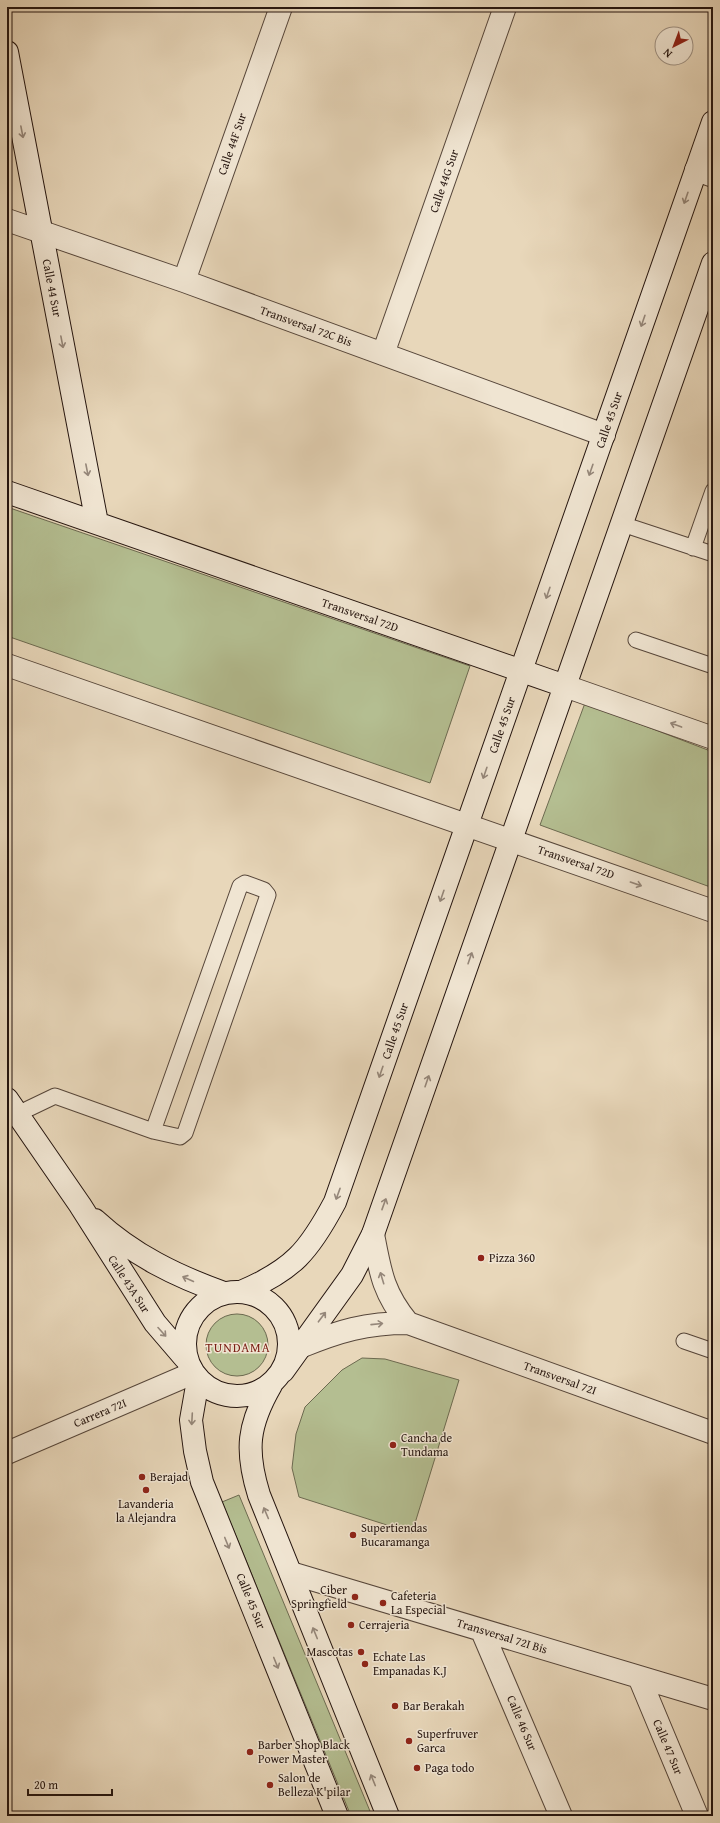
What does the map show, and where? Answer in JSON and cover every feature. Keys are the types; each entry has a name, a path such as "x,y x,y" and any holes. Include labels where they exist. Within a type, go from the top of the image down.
{"street":[{"name":"Calle 44F Sur","path":"184,281 281,7"},
{"name":"Calle 44G Sur","path":"383,354 505,7"},
{"name":"Calle 44 Sur","path":"7,52 97,523"},
{"name":"Calle 45 Sur","path":"233,1292 272,1279 299,1257 319,1233 335,1202 604,435 705,173 713,122"},
{"name":"Transversal 72C Bis","path":"7,220 184,281 604,435"},
{"path":"388,1816 291,1573 258,1495 252,1472 249,1448 253,1424 260,1403 352,1276 373,1234 713,263"},
{"name":"Transversal 72D","path":"7,492 713,738"},
{"name":"Transversal 72D","path":"7,665 468,824 713,911"},
{"name":"Calle 43A Sur","path":"10,1111 80,1205 154,1323 192,1370"},
{"name":"Calle 43A Sur","path":"80,1205 105,1229 132,1250 167,1270 192,1282 233,1292"},
{"path":"373,1234 379,1268 387,1294 408,1324"},
{"path":"233,1292 258,1296 273,1306 284,1320 289,1337 289,1355 277,1378 257,1393 242,1396 226,1396 211,1390 192,1370 184,1341 188,1324 193,1315 209,1299 233,1292"},
{"name":"Transversal 72I","path":"300,1347 337,1332 356,1327 379,1323 408,1324 713,1432"},
{"name":"Calle 45 Sur","path":"192,1370 191,1420 195,1451 202,1482 337,1816"},
{"name":"Carrera 72I","path":"7,1453 192,1370"},
{"name":"Transversal 72I Bis","path":"291,1573 713,1699"},
{"name":"Calle 46 Sur","path":"482,1630 561,1816"},
{"name":"Calle 47 Sur","path":"639,1677 697,1816"}],"lane":[{"path":"694,548 713,490"},
{"path":"622,524 713,554"},
{"path":"636,640 713,666"},
{"path":"10,1111 55,1096 153,1131 180,1137 185,1133 268,895 264,890 245,883 240,886 153,1131"},
{"path":"684,1342 713,1351"}],"green space":[{"path":"7,507 470,666 430,783 7,636"},
{"path":"585,703 713,752 713,888 540,825"},
{"path":"231,1314 243,1314 259,1323 266,1333 268,1345 266,1357 259,1367 243,1376 231,1376 220,1371 211,1362 206,1351 206,1339 211,1328 220,1319"},
{"path":"362,1358 385,1359 459,1380 412,1533 299,1497 292,1468 296,1434 305,1407 342,1370"},
{"path":"239,1495 372,1816 351,1816 222,1502"}],"place":[{"name":"Pizza 360","path":"481,1258"},
{"name":"Cancha de Tundama","path":"393,1445"},
{"name":"Berajad","path":"142,1477"},
{"name":"Lavanderia la Alejandra","path":"146,1490"},
{"name":"Supertiendas Bucaramanga","path":"353,1535"},
{"name":"Ciber Springfield","path":"355,1597"},
{"name":"Cafeteria La Especial","path":"383,1603"},
{"name":"Cerrajeria","path":"351,1625"},
{"name":"Mascotas","path":"361,1652"},
{"name":"Echate Las Empanadas K.J","path":"365,1664"},
{"name":"Bar Berakah","path":"395,1706"},
{"name":"Superfruver Garca","path":"409,1741"},
{"name":"Barber Shop Black Power Master","path":"250,1752"},
{"name":"Paga todo","path":"417,1768"},
{"name":"Salon de Belleza K'pilar","path":"270,1785"}],"district":[{"name":"TUNDAMA","path":"238,1347"}]}
